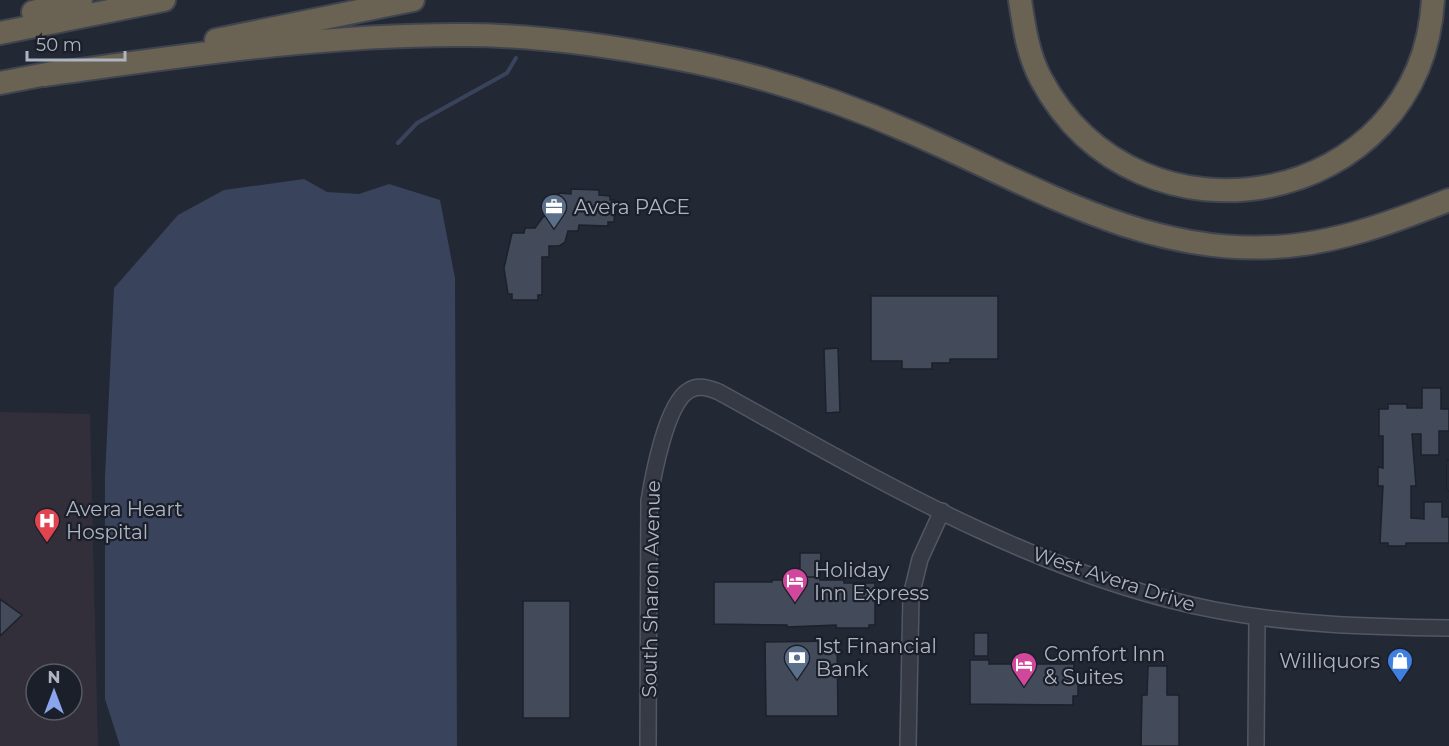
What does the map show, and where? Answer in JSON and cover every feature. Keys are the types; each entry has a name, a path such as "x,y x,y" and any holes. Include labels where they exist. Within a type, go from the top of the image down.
{"highway":[{"path":"0,21 81,0"},
{"path":"0,33 164,0"},
{"path":"0,83 412,0"},
{"path":"1020,0 1026,37 1041,78 1064,114 1094,144 1131,169 1163,183 1202,190 1244,191 1284,184 1325,167 1360,144 1382,123 1414,74 1426,45 1433,0"},
{"path":"44,75 297,44 389,37 509,36 580,43 720,67 818,96 912,133 1100,216 1172,239 1203,245 1270,248 1326,240 1397,220 1449,209"},
{"path":"1397,220 1449,200"}],"street":[{"name":"South Sharon Avenue","path":"648,746 649,501 654,464 666,428 687,391 707,387 741,404"},
{"name":"West Avera Drive","path":"741,404 942,511 1014,546 1079,572 1162,598 1257,616 1324,626 1449,628"},
{"path":"908,746 911,596 920,559 942,511"},
{"path":"1256,746 1257,616"}],"shaded area":[{"name":"Avera Heart Hospital","path":"0,412 90,414 98,746 0,746"}],"water":[{"path":"304,179 327,192 359,194 389,184 440,200 455,278 457,746 120,746 105,699 105,477 114,288 178,215 224,190"}],"building":[{"path":"571,189 599,190 599,195 610,196 610,200 615,200 614,222 608,222 608,226 579,225 578,231 568,231 565,242 559,246 549,246 549,257 542,257 542,295 538,295 538,300 512,300 512,294 508,294 504,268 512,233 524,233 525,228 535,228 543,217 553,214 554,204 559,204 559,193 571,194"},
{"path":"871,296 998,296 998,359 950,359 950,363 932,363 932,369 902,369 902,361 871,361"},
{"path":"838,348 840,412 826,413 824,349"},
{"path":"1422,388 1441,388 1441,409 1449,409 1449,431 1439,431 1439,455 1421,455 1421,434 1412,434 1416,486 1411,486 1411,518 1424,519 1424,502 1442,502 1442,517 1449,517 1449,543 1406,543 1406,546 1388,546 1388,543 1380,543 1383,486 1378,486 1378,467 1383,468 1383,436 1379,436 1379,409 1388,409 1388,404 1407,404 1407,408 1422,408"},
{"path":"1447,460 1449,460 1449,491 1447,490"},
{"path":"800,553 821,553 820,577 800,577"},
{"name":"Holiday Inn Express","path":"794,577 820,577 820,580 844,580 844,583 875,583 875,625 869,625 869,628 836,628 836,625 787,627 787,625 714,624 714,582 772,582 772,580 794,580"},
{"path":"0,599 22,615 0,636"},
{"path":"523,601 570,601 570,718 523,718"},
{"path":"974,633 988,633 988,656 974,656"},
{"path":"837,641 838,716 766,716 765,642"},
{"name":"Comfort Inn & Suites","path":"970,660 989,660 989,664 1074,664 1073,681 1078,681 1078,696 1073,696 1073,705 970,704"},
{"path":"1148,666 1167,666 1167,695 1179,695 1179,746 1141,746 1142,695 1147,695"}],"waterway":[{"path":"398,143 417,123 507,73 516,58"}],"place":[{"name":"Avera PACE","path":"554,230"},
{"name":"Avera Heart Hospital","path":"47,544"},
{"name":"Holiday Inn Express","path":"795,604"},
{"name":"1st Financial Bank","path":"797,681"},
{"name":"Williquors","path":"1400,684"},
{"name":"Comfort Inn & Suites","path":"1024,688"}]}
